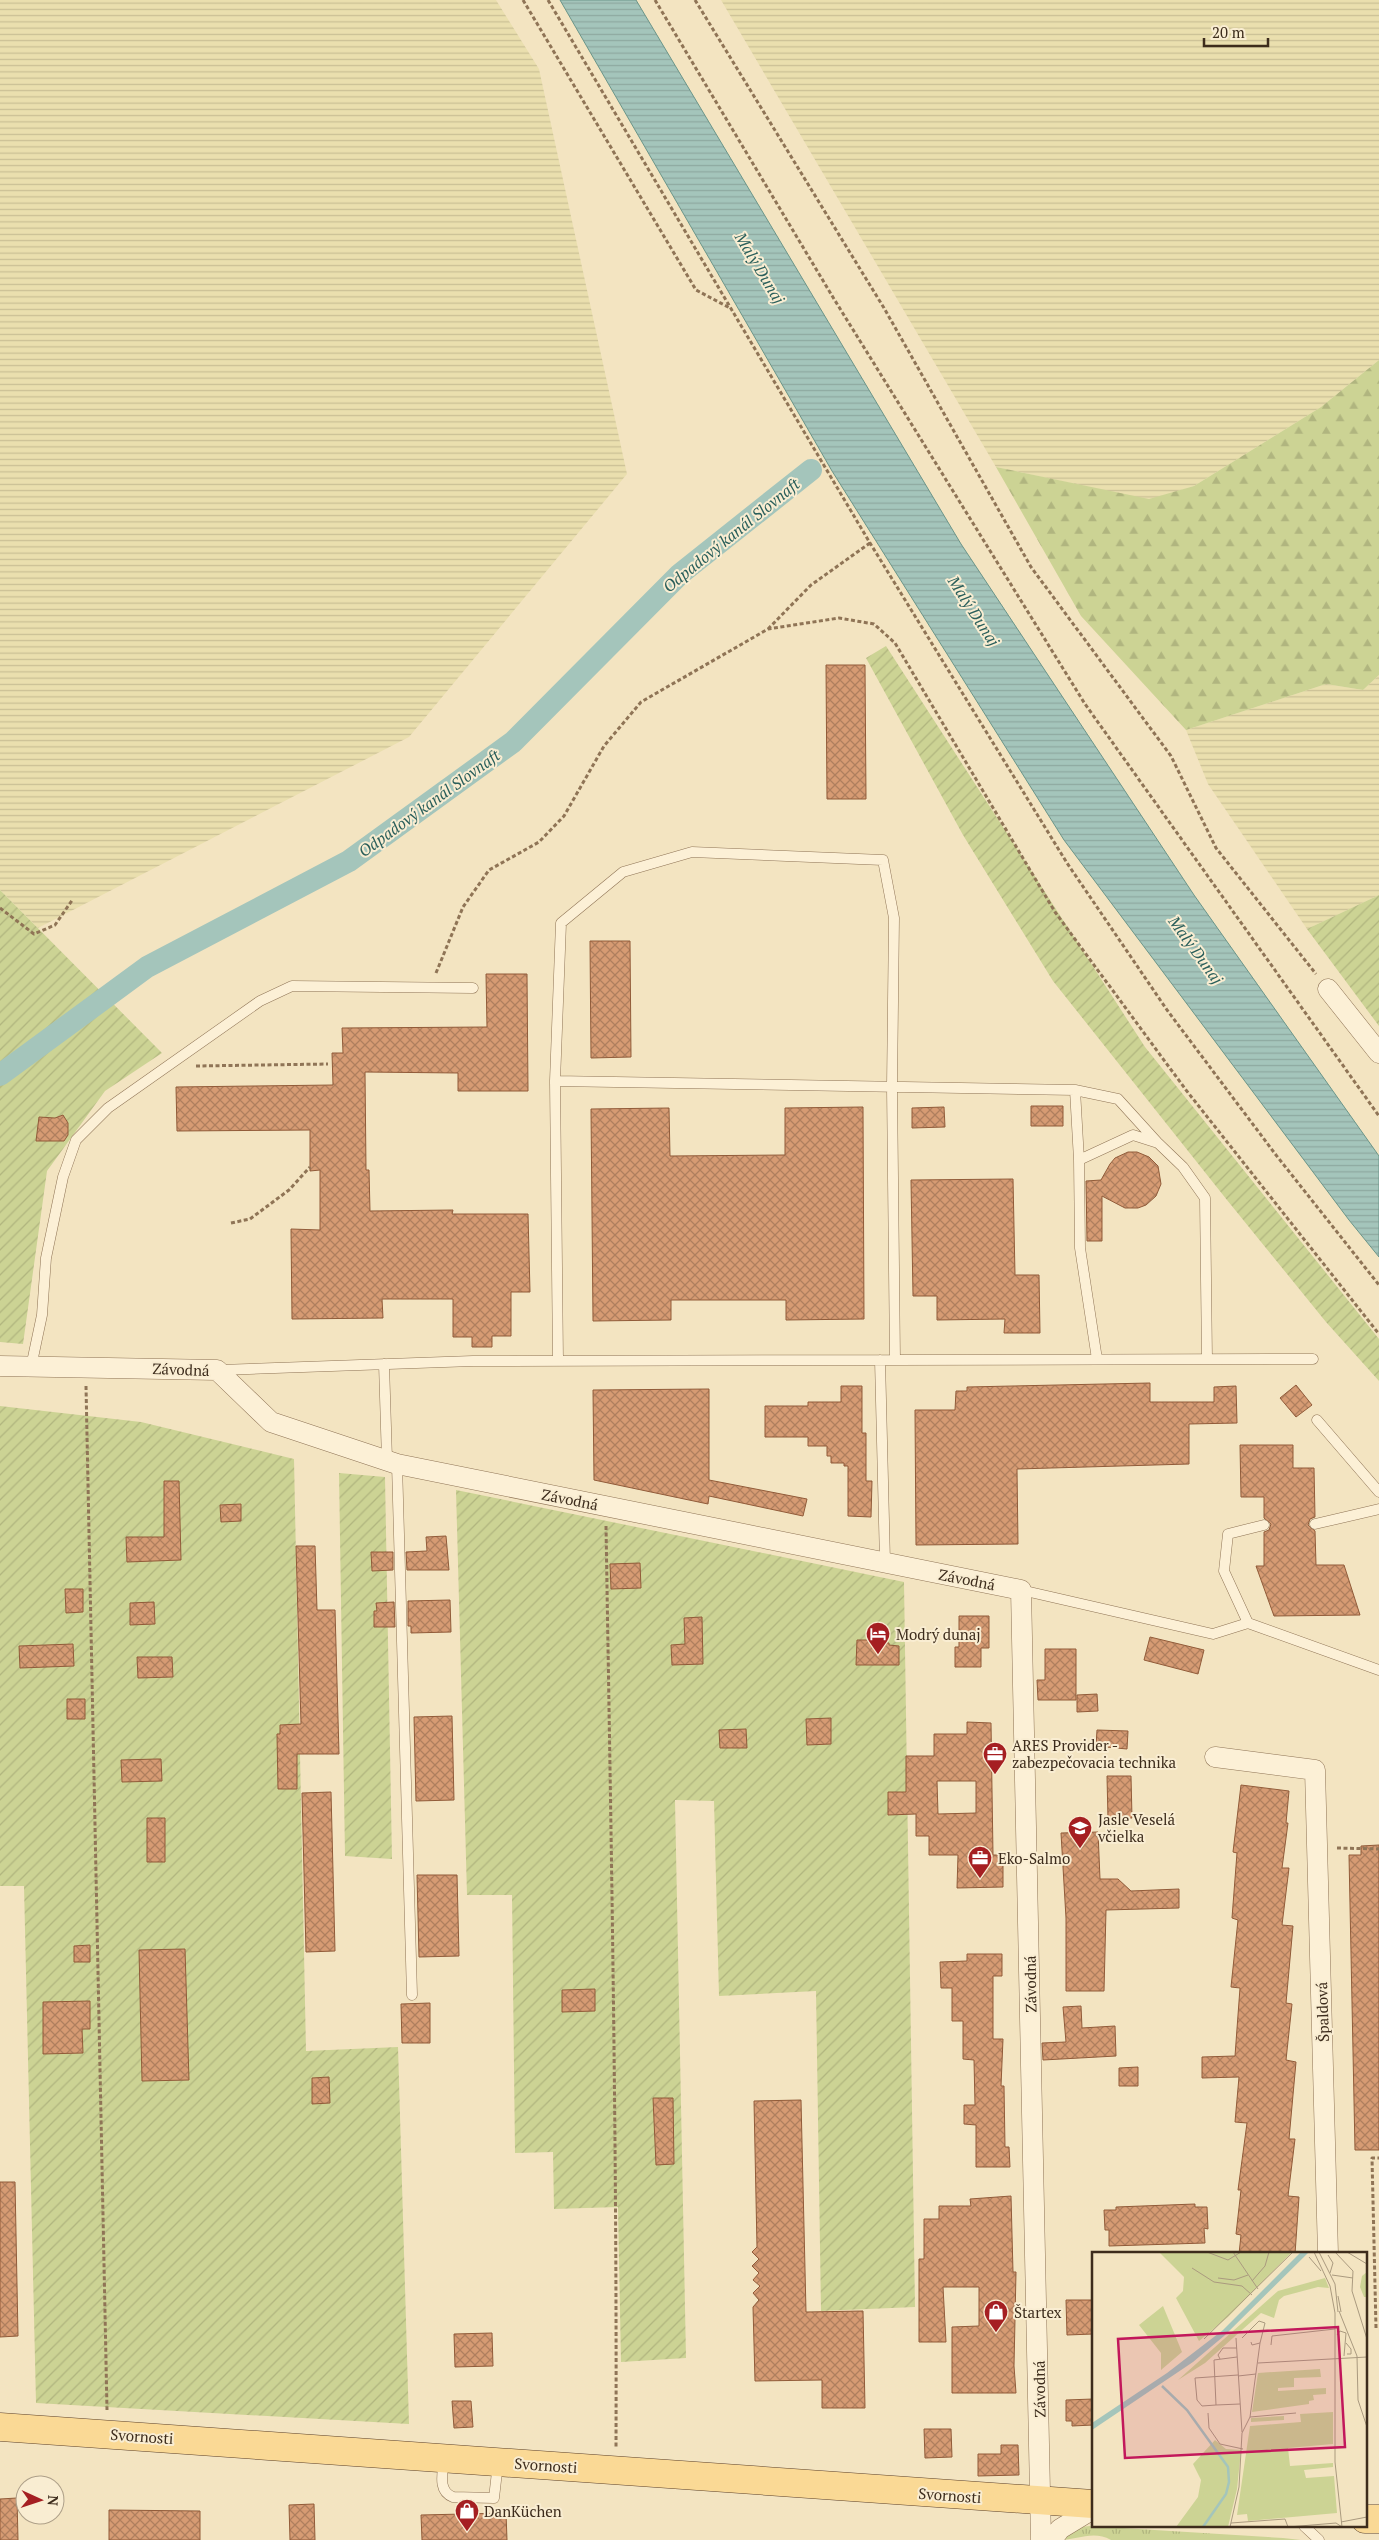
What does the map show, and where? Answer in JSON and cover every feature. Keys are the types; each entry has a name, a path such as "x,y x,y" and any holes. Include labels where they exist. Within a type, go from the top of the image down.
{"main road":[{"name":"Svornosti","path":"0,2427 108,2433 1041,2502 1092,2504"},
{"path":"1366,2519 1379,2519"}],"street":[{"path":"1328,989 1379,1053"},
{"name":"Závodná","path":"0,1366 217,1370 271,1422 392,1462 1021,1590 1041,2540"},
{"name":"Špaldová","path":"1215,1757 1315,1770 1328,2252"},
{"path":"1366,2507 1379,2516"},
{"path":"1052,2540 1060,2529 1092,2510"}],"lane":[{"path":"558,1361 555,1081 561,923 623,872 692,852 883,860 894,918 892,1087 895,1360"},
{"path":"31,1367 42,1315 46,1258 63,1177 76,1140 108,1108 260,1001 292,986 473,988"},
{"path":"555,1081 1075,1090 1118,1099 1183,1167 1206,1198 1206,1359"},
{"path":"1075,1090 1079,1160 1080,1248 1097,1359"},
{"path":"1079,1160 1133,1135 1158,1143"},
{"path":"217,1370 384,1364 558,1361 1314,1359"},
{"path":"880,1360 885,1562"},
{"path":"384,1364 392,1462 412,1995"},
{"path":"1317,1420 1379,1492"},
{"path":"1315,1524 1379,1508"},
{"path":"1248,1623 1224,1571 1228,1534 1264,1525"},
{"path":"1021,1590 1213,1634 1248,1623 1379,1670"},
{"path":"444,2458 443,2490 452,2497 494,2498 498,2462"},
{"path":"1306,2528 1318,2540"}],"path":[{"path":"523,0 696,290 731,309"},
{"path":"548,0 870,543 1067,863 1167,1010 1276,1156 1379,1285"},
{"path":"655,0 834,299 1085,704 1379,1116"},
{"path":"695,0 884,308 1031,566 1172,756 1216,848 1328,989"},
{"path":"430,987 447,951 463,907 489,870 538,842 564,816 604,746 641,702 768,630 811,586 870,543"},
{"path":"768,630 838,618 874,624 895,643 1055,912 1186,1090 1379,1334"},
{"path":"0,908 34,934 55,925 73,899"},
{"path":"166,1066 328,1064"},
{"path":"231,1222 250,1218 288,1190 310,1167"},
{"path":"86,1367 108,2433"},
{"path":"605,1506 614,1980 616,2471"},
{"path":"1330,1849 1379,1849"},
{"path":"1376,2328 1372,2158 1379,2158"}],"shaded area":[{"path":"0,0 496,0 539,69 627,474 409,737 38,928 0,890"},
{"path":"721,0 1379,0 1379,360 1321,407 1194,486 1149,500 996,467"},
{"path":"1379,675 1379,895 1307,929 1208,784 1186,730 1326,684 1363,690"}],"green space":[{"path":"1379,360 1379,675 1363,690 1326,684 1186,730 1081,616 996,467 1149,499 1194,486 1321,407"},
{"path":"886,646 1145,1047 1379,1339 1379,1381 1326,1322 1053,981 963,835 866,658"},
{"path":"0,890 162,1053 105,1091 47,1171 23,1344 0,1342"},
{"path":"1379,895 1379,1026 1307,929"},
{"path":"0,1406 141,1422 294,1459 306,2051 398,2047 409,2424 36,2403 24,1886 0,1886"},
{"path":"339,1473 385,1477 392,1859 345,1856"},
{"path":"456,1490 904,1582 915,2307 821,2311 816,1991 719,1996 714,1801 675,1800 686,2358 621,2362 618,2207 554,2209 553,2152 515,2153 512,1895 467,1895"},
{"path":"1090,2526 1092,2528 1122,2528 1301,2540 1111,2540 1092,2536 1059,2540 1080,2527"}],"water":[{"name":"Malý Dunaj","path":"560,0 636,0 961,544 1194,895 1379,1156 1379,1257 1349,1220 1064,840 832,471"}],"building":[{"path":"826,665 865,665 866,799 827,799"},
{"path":"590,941 630,941 631,1057 591,1058"},
{"path":"486,974 527,974 528,1091 458,1091 458,1073 365,1072 366,1170 369,1170 370,1211 453,1210 452,1214 528,1214 530,1292 511,1292 511,1336 492,1336 492,1347 472,1347 472,1337 453,1337 453,1299 382,1299 383,1318 292,1319 291,1229 320,1230 320,1170 310,1171 310,1130 177,1131 176,1087 333,1085 332,1053 343,1053 342,1028 487,1027"},
{"path":"1031,1106 1063,1106 1063,1126 1031,1126"},
{"path":"863,1107 864,1319 786,1320 786,1300 671,1300 671,1320 593,1321 591,1109 669,1108 670,1156 785,1155 785,1108"},
{"path":"944,1107 945,1127 912,1128 912,1108"},
{"path":"63,1115 68,1123 68,1135 64,1141 36,1141 39,1117 55,1118"},
{"path":"1128,1152 1137,1152 1149,1157 1158,1166 1161,1184 1156,1196 1146,1205 1138,1208 1125,1208 1102,1196 1102,1241 1087,1241 1086,1181 1101,1180 1115,1158"},
{"path":"1013,1179 1015,1275 1039,1275 1040,1333 1004,1333 1005,1319 937,1320 937,1296 913,1296 911,1180"},
{"path":"1150,1383 1150,1402 1214,1402 1214,1387 1236,1386 1237,1423 1189,1424 1189,1464 1017,1469 1018,1544 916,1545 915,1410 955,1410 956,1391 967,1391 967,1387"},
{"path":"1296,1385 1312,1405 1296,1417 1280,1398"},
{"path":"841,1386 862,1386 862,1433 866,1433 866,1481 872,1481 871,1517 848,1516 848,1466 844,1466 844,1463 831,1463 831,1456 827,1456 827,1446 808,1446 808,1437 765,1437 765,1406 808,1406 808,1402 841,1402"},
{"path":"709,1389 709,1480 807,1499 803,1516 709,1496 708,1504 594,1480 593,1390"},
{"path":"1240,1445 1293,1445 1293,1468 1314,1468 1315,1517 1310,1519 1308,1525 1315,1531 1316,1565 1344,1565 1360,1615 1274,1616 1256,1566 1264,1566 1264,1532 1269,1530 1271,1524 1264,1518 1264,1497 1241,1497"},
{"path":"164,1481 179,1481 181,1560 127,1562 126,1537 164,1537"},
{"path":"241,1504 241,1521 221,1522 220,1505"},
{"path":"446,1536 449,1570 407,1570 406,1552 427,1551 426,1537"},
{"path":"296,1546 315,1546 317,1610 335,1610 339,1754 297,1754 297,1789 278,1789 277,1734 280,1734 280,1725 301,1724"},
{"path":"371,1552 393,1552 393,1570 372,1571"},
{"path":"640,1563 641,1588 611,1589 610,1564"},
{"path":"65,1589 83,1589 83,1612 66,1613"},
{"path":"450,1600 451,1632 411,1633 411,1626 408,1626 408,1601"},
{"path":"154,1602 155,1624 130,1625 130,1603"},
{"path":"394,1602 395,1627 374,1627 374,1611 377,1611 376,1603"},
{"path":"959,1616 989,1616 989,1648 981,1648 981,1667 955,1667 955,1647 959,1647"},
{"path":"702,1617 703,1664 672,1665 671,1645 685,1644 684,1618"},
{"path":"1150,1637 1204,1650 1198,1674 1144,1660"},
{"name":"Modrý dunaj","path":"857,1640 879,1640 879,1642 889,1643 889,1645 899,1646 899,1665 856,1665"},
{"path":"73,1644 74,1666 20,1668 19,1646"},
{"path":"1045,1649 1076,1649 1076,1700 1038,1700 1037,1680 1045,1680"},
{"path":"137,1657 172,1657 173,1677 138,1678"},
{"path":"1097,1694 1098,1711 1077,1712 1077,1695"},
{"path":"67,1699 85,1699 85,1719 67,1719"},
{"path":"452,1716 454,1800 416,1801 414,1717"},
{"path":"831,1718 831,1744 807,1745 806,1719"},
{"path":"967,1722 991,1723 993,1855 1003,1855 1003,1887 957,1888 958,1855 929,1855 929,1836 916,1836 916,1814 888,1815 888,1792 906,1792 906,1756 934,1756 934,1734 967,1734","holes":["937,1781 976,1781 976,1813 938,1814"]},
{"path":"746,1729 747,1748 720,1748 719,1730"},
{"path":"1097,1730 1128,1731 1127,1749 1096,1746"},
{"path":"161,1759 162,1781 122,1782 121,1760"},
{"path":"1107,1776 1131,1776 1132,1818 1108,1819"},
{"path":"1241,1785 1289,1791 1286,1823 1288,1823 1282,1868 1289,1868 1282,1925 1293,1926 1286,2003 1292,2004 1286,2060 1296,2062 1289,2139 1295,2139 1288,2196 1299,2197 1295,2252 1239,2252 1241,2235 1236,2234 1241,2190 1238,2190 1247,2123 1235,2122 1239,2077 1202,2078 1202,2057 1235,2056 1240,1988 1231,1987 1238,1920 1232,1918 1237,1853 1233,1852"},
{"path":"331,1792 335,1951 306,1952 302,1793"},
{"path":"147,1818 165,1818 165,1862 147,1862"},
{"path":"1098,1832 1100,1879 1118,1879 1131,1891 1179,1889 1179,1908 1106,1910 1104,1991 1066,1991 1066,1918 1061,1833"},
{"path":"1379,1845 1379,2150 1355,2150 1349,1855 1361,1855 1361,1846"},
{"path":"417,1875 457,1875 459,1956 419,1957"},
{"path":"90,1945 90,1962 74,1962 74,1946"},
{"path":"185,1949 189,2080 142,2081 139,1950"},
{"path":"967,1954 1002,1954 1002,1976 993,1976 993,2039 1003,2039 1001,2086 1004,2086 1005,2147 1009,2147 1010,2167 976,2167 976,2125 964,2124 964,2105 975,2105 974,2060 963,2059 963,2021 952,2021 952,1988 941,1988 940,1962 967,1961"},
{"path":"595,1989 595,2011 562,2012 562,1990"},
{"path":"90,2001 90,2029 82,2029 83,2053 43,2054 43,2002"},
{"path":"430,2003 430,2043 402,2043 401,2004"},
{"path":"1081,2006 1082,2028 1115,2026 1116,2056 1043,2060 1042,2043 1066,2042 1063,2007"},
{"path":"1138,2067 1138,2086 1119,2086 1119,2068"},
{"path":"329,2077 330,2103 312,2104 312,2078"},
{"path":"653,2098 673,2098 674,2164 656,2165"},
{"path":"801,2100 806,2312 863,2311 865,2408 822,2408 822,2380 755,2381 753,2307 759,2300 753,2293 760,2286 753,2280 759,2273 752,2266 759,2259 752,2252 757,2247 754,2101"},
{"path":"0,2182 15,2182 18,2336 0,2337"},
{"path":"1011,2196 1013,2272 1016,2272 1014,2366 1016,2393 952,2393 952,2327 979,2326 979,2287 943,2287 946,2342 919,2342 919,2259 924,2259 924,2219 939,2219 939,2206 971,2206 970,2199"},
{"path":"1195,2204 1195,2207 1207,2207 1208,2229 1204,2228 1205,2243 1109,2246 1109,2230 1105,2230 1104,2210 1116,2210 1116,2207"},
{"path":"1066,2300 1092,2300 1092,2334 1067,2335"},
{"path":"492,2333 493,2366 455,2367 454,2334"},
{"path":"1092,2399 1092,2425 1072,2426 1072,2421 1066,2421 1066,2400"},
{"path":"452,2401 471,2401 473,2427 454,2428"},
{"path":"924,2429 951,2429 952,2457 925,2458"},
{"path":"1001,2445 1018,2445 1019,2475 978,2476 978,2454 1001,2454"},
{"path":"15,2498 15,2525 18,2525 18,2540 0,2540 0,2499"},
{"path":"314,2504 315,2540 290,2540 289,2505"},
{"path":"109,2510 200,2511 200,2540 109,2540"},
{"path":"506,2513 507,2540 422,2540 421,2515"}],"waterway":[{"name":"Odpadový kanál Slovnaft","path":"0,1075 147,967 349,861 513,742 680,574 811,470"}],"place":[{"name":"Modrý dunaj","path":"878,1655"},
{"name":"ARES Provider - zabezpečovacia technika","path":"995,1775"},
{"name":"Jasle Veselá včielka","path":"1080,1849"},
{"name":"Eko-Salmo","path":"980,1879"},
{"name":"Štartex","path":"996,2333"},
{"name":"DanKüchen","path":"467,2532"}]}
